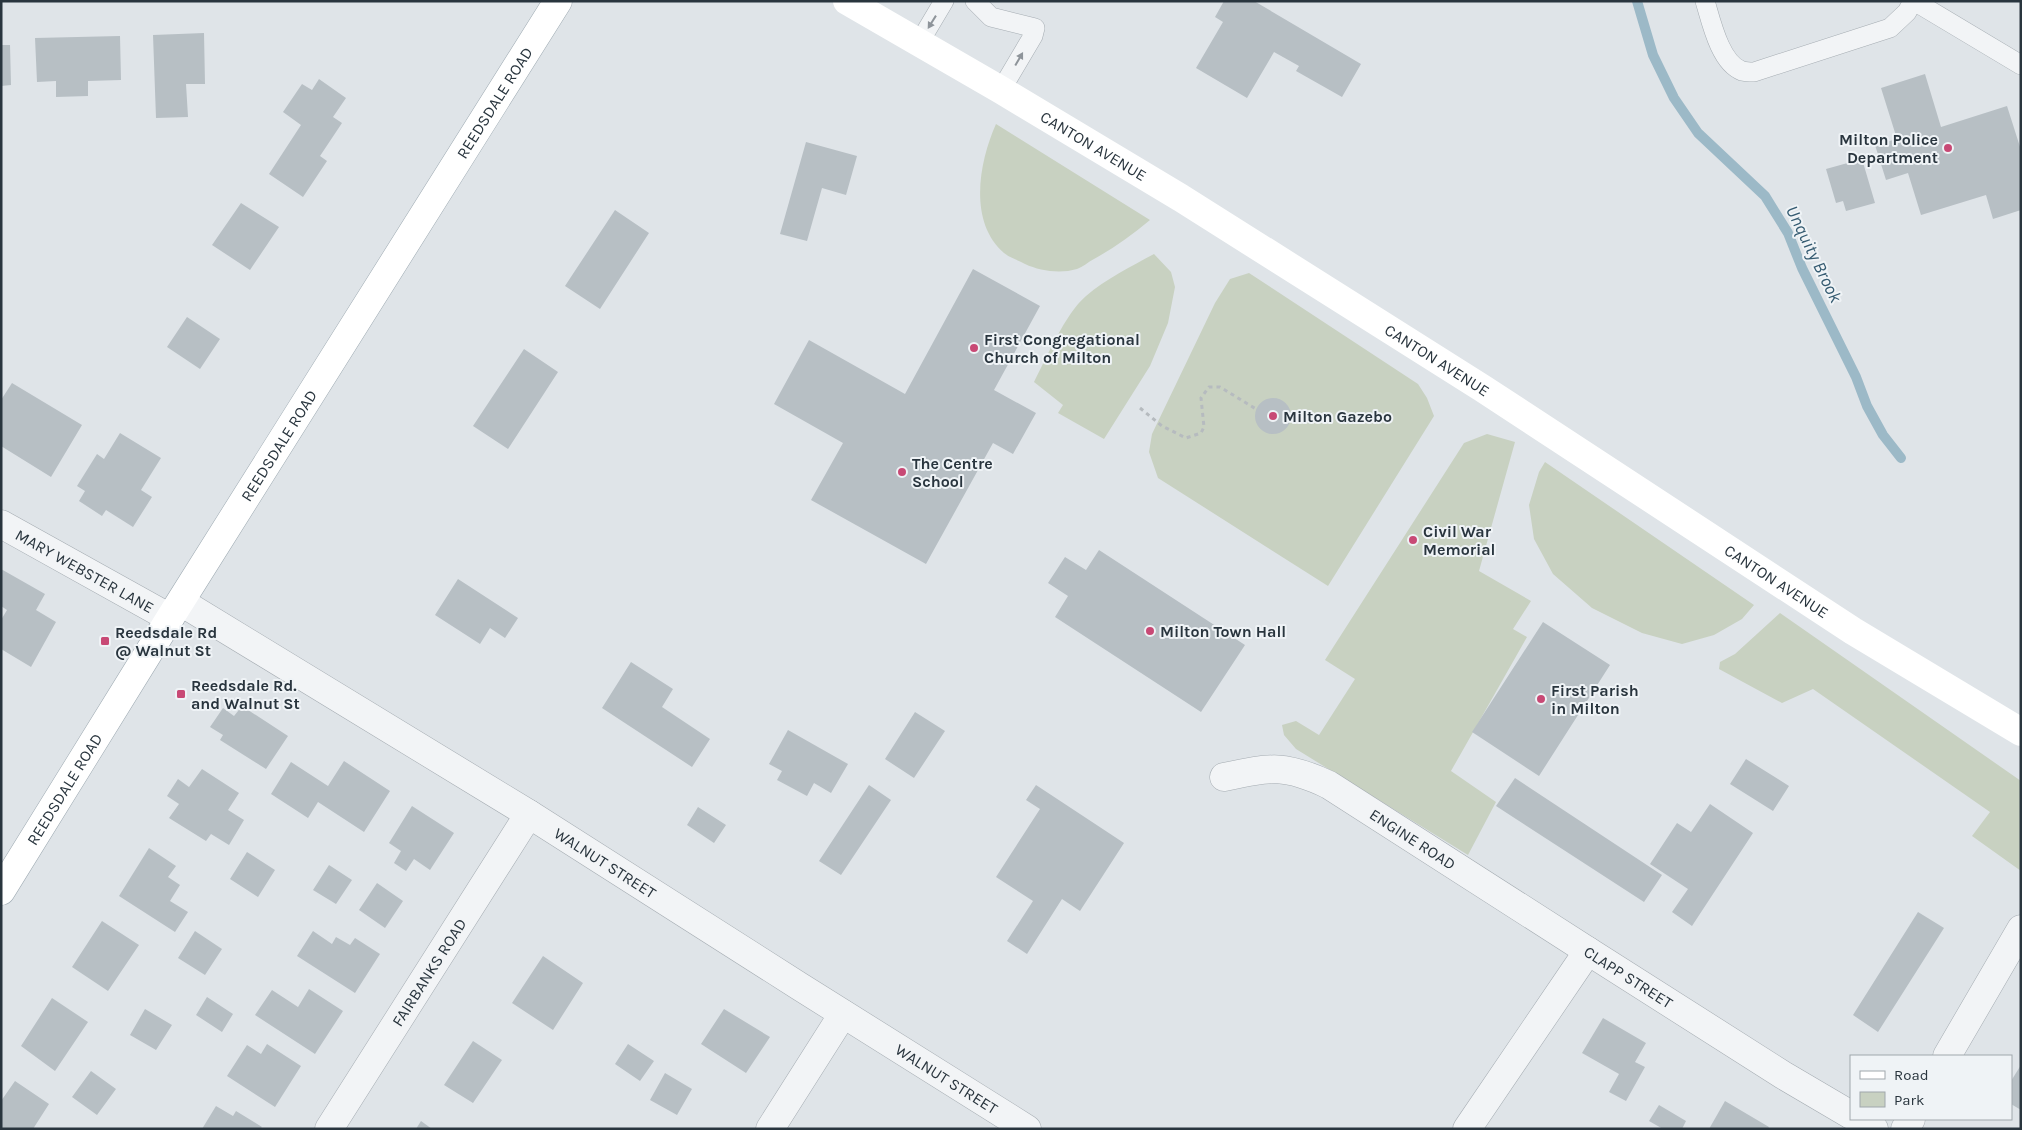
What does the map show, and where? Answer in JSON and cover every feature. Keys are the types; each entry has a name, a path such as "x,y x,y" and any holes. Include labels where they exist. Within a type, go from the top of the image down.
{"main road":[{"name":"REEDSDALE ROAD","path":"1,891 175,610 558,1"},
{"name":"CANTON AVENUE","path":"847,1 1001,90 1181,198 1544,428 1853,631 2021,732"}],"street":[{"name":"MARY WEBSTER LANE","path":"1,524 175,610"},
{"name":"WALNUT STREET","path":"175,610 529,814 1027,1129"},
{"name":"ENGINE ROAD","path":"1224,777 1272,768 1290,769 1308,775 1347,795 1588,951"},
{"name":"FAIRBANKS ROAD","path":"329,1129 529,814"},
{"path":"1948,1055 2021,929"},
{"name":"CLAPP STREET","path":"1468,1129 1588,951 1783,1075 1850,1114"},
{"path":"770,1129 843,1014"},
{"path":"1859,1120 1874,1129"}],"lane":[{"path":"919,43 944,1"},
{"path":"975,1 990,16 1035,28 1033,36 1001,90"},
{"path":"1705,1 1717,37 1726,56 1734,66 1743,71 1754,72 1890,28 1907,12 1913,1 2021,65"}],"path":[{"path":"1140,408 1162,426 1186,438 1201,433 1204,427 1201,398 1209,387 1220,387 1256,409"}],"green space":[{"path":"996,124 1150,220 1116,246 1077,269 1064,271 1044,270 1006,255 993,240 985,225 981,209 980,191 985,156"},
{"path":"1154,254 1171,272 1175,287 1168,323 1150,366 1104,439 1058,413 1063,405 1034,382 1057,336 1078,304 1102,284"},
{"path":"1249,273 1418,384 1427,398 1434,416 1328,586 1158,478 1149,452 1152,434 1215,303 1230,279"},
{"path":"1487,434 1515,442 1479,571 1531,601 1513,629 1527,637 1451,771 1496,802 1468,855 1296,749 1284,735 1282,725 1296,721 1319,735 1355,679 1325,660 1464,443"},
{"path":"1545,462 1754,605 1742,619 1714,635 1682,644 1642,633 1592,608 1553,574 1534,539 1529,505 1539,472"},
{"path":"1780,613 2021,781 2021,871 1972,836 1990,812 1813,689 1782,703 1719,669 1720,662 1735,654"}],"building":[{"path":"1224,1 1254,1 1361,64 1342,97 1296,71 1299,66 1274,52 1247,98 1196,68 1223,22 1215,17"},
{"path":"204,33 205,84 186,84 188,117 156,118 153,35"},
{"path":"120,36 121,80 88,81 88,96 56,97 56,81 37,82 35,38"},
{"path":"1,45 10,45 11,85 1,86"},
{"name":"Milton Police Department","path":"1925,74 1941,127 2007,106 2021,150 2021,210 1993,219 1986,195 1921,215 1908,173 1886,180 1875,145 1897,139 1881,88"},
{"path":"319,79 346,98 333,117 342,123 320,156 327,161 303,197 269,174 301,125 283,112 302,84 312,90"},
{"path":"806,142 857,156 846,195 822,188 807,241 780,234"},
{"path":"1862,159 1875,203 1846,211 1843,201 1836,203 1826,169"},
{"path":"241,203 279,227 250,270 212,245"},
{"path":"615,210 649,233 600,309 565,286"},
{"name":"The Centre School","path":"973,269 1040,306 994,390 1036,413 1013,454 993,443 926,564 811,500 843,443 774,404 809,340 905,394"},
{"path":"187,317 220,339 200,369 167,347"},
{"path":"524,349 558,372 508,449 473,426"},
{"path":"12,383 82,425 51,477 1,446 1,400"},
{"name":"Milton Gazebo","path":"1273,398 1280,399 1286,403 1290,409 1290,423 1286,429 1280,433 1273,434 1266,433 1260,429 1256,423 1255,416 1256,409 1260,403 1266,399"},
{"path":"120,433 161,458 141,490 152,497 133,527 106,510 102,516 79,501 85,491 77,486 97,454 104,459"},
{"name":"Milton Town Hall","path":"1099,550 1245,645 1201,712 1055,617 1068,596 1048,583 1065,557 1086,570"},
{"path":"1,569 45,594 36,610 56,622 31,667 1,649 1,620 7,610 1,606"},
{"path":"458,579 518,618 505,638 490,628 480,644 435,615"},
{"name":"First Parish in Milton","path":"1543,622 1610,665 1539,776 1472,732"},
{"path":"631,662 673,689 662,707 710,739 692,767 602,708"},
{"path":"242,706 288,736 266,769 220,740 223,735 210,727 223,708 234,716"},
{"path":"915,712 945,731 914,778 885,759"},
{"path":"788,730 848,764 831,793 814,783 807,796 777,780 782,771 769,764"},
{"path":"1746,759 1789,786 1773,811 1730,784"},
{"path":"344,761 390,791 364,832 318,802 308,818 271,794 291,762 328,786"},
{"path":"202,769 239,793 228,810 244,820 229,845 211,834 206,841 169,818 179,804 167,796 178,779 189,787"},
{"path":"1515,778 1662,875 1644,902 1496,806"},
{"path":"869,785 891,800 841,875 819,861"},
{"path":"1036,785 1124,843 1080,911 1062,899 1027,954 1007,941 1033,901 996,877 1040,809 1026,800"},
{"path":"1710,804 1753,833 1692,926 1672,912 1688,889 1650,864 1677,823 1691,832"},
{"path":"412,806 454,833 430,870 414,859 406,871 394,863 401,851 389,843"},
{"path":"698,807 726,825 714,843 687,825"},
{"path":"149,848 176,866 168,877 180,885 170,901 188,912 175,932 119,896"},
{"path":"247,852 275,870 258,897 230,879"},
{"path":"329,865 352,880 336,904 313,890"},
{"path":"377,883 403,901 385,928 359,910"},
{"path":"1918,912 1944,928 1878,1032 1853,1015"},
{"path":"102,921 139,945 108,991 72,967"},
{"path":"195,931 222,949 205,975 178,958"},
{"path":"313,931 332,944 336,937 350,945 355,938 380,954 355,993 297,956"},
{"path":"543,956 583,983 553,1030 512,1003"},
{"path":"309,989 343,1011 315,1054 255,1015 272,990 298,1007"},
{"path":"207,997 233,1014 222,1032 196,1015"},
{"path":"52,998 88,1022 55,1071 21,1046"},
{"path":"145,1009 172,1025 156,1050 130,1035"},
{"path":"724,1009 770,1037 746,1073 701,1044"},
{"path":"1603,1018 1646,1043 1635,1062 1645,1067 1626,1101 1609,1092 1619,1074 1582,1053"},
{"path":"473,1041 502,1060 473,1103 444,1085"},
{"path":"267,1044 301,1066 275,1107 227,1076 247,1045 261,1054"},
{"path":"628,1044 654,1061 640,1081 615,1064"},
{"path":"2021,1065 2021,1110 2012,1105 2012,1079"},
{"path":"91,1071 116,1089 97,1115 72,1097"},
{"path":"665,1073 692,1089 677,1115 650,1100"},
{"path":"15,1081 49,1104 33,1129 1,1129 1,1101"},
{"path":"1725,1101 1769,1127 1768,1129 1709,1129"},
{"path":"1659,1105 1686,1121 1682,1129 1663,1129 1649,1121"},
{"path":"216,1106 233,1116 236,1111 262,1127 260,1129 202,1129"},
{"path":"421,1121 432,1129 416,1129"}],"waterway":[{"name":"Unquity Brook","path":"1637,1 1653,55 1674,98 1698,133 1765,196 1788,233 1802,268 1856,377 1867,406 1883,435 1901,458"}],"place":[{"name":"Milton Police Department","path":"1948,148"},
{"name":"First Congregational Church of Milton","path":"974,348"},
{"name":"Milton Gazebo","path":"1273,416"},
{"name":"The Centre School","path":"902,472"},
{"name":"Civil War Memorial","path":"1413,540"},
{"name":"Milton Town Hall","path":"1150,631"},
{"name":"Reedsdale Rd @ Walnut St","path":"105,641"},
{"name":"Reedsdale Rd. and Walnut St","path":"181,694"},
{"name":"First Parish in Milton","path":"1541,699"}]}
